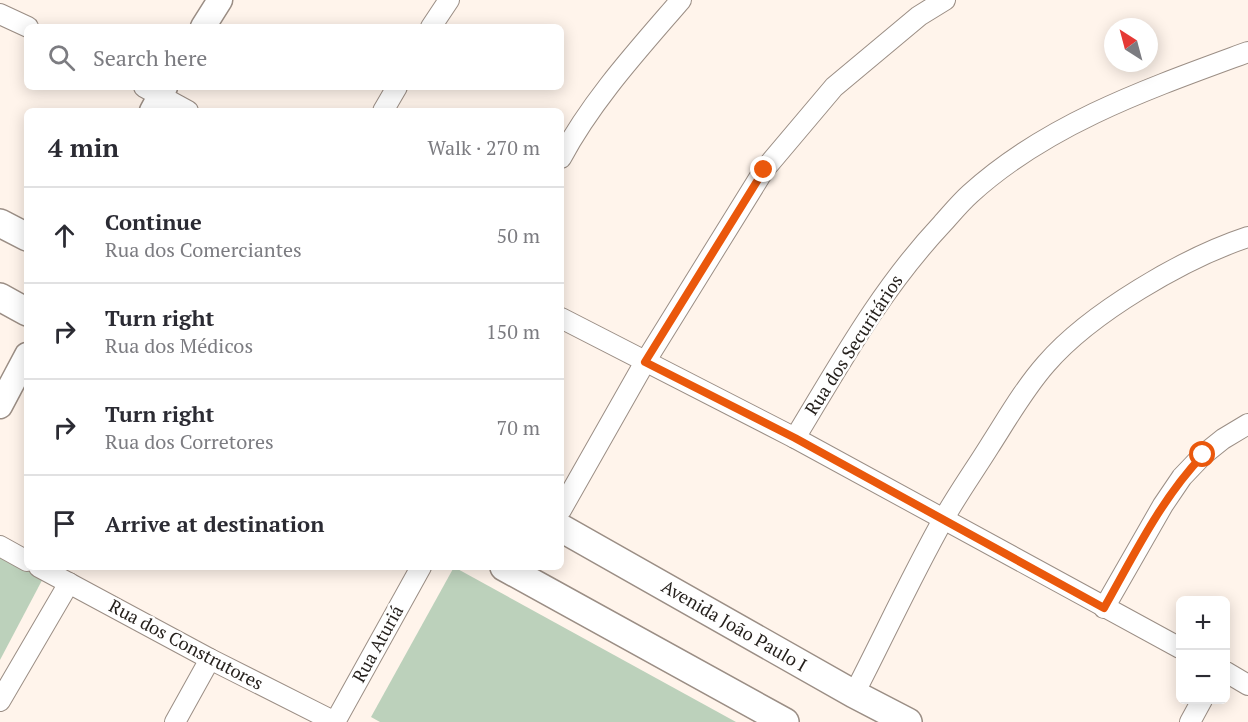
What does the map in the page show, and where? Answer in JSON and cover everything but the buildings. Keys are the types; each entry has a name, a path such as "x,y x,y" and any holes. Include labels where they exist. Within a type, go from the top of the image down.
{"main road":[{"path":"0,223 24,235"},
{"path":"0,297 24,310"},
{"name":"Avenida João Paulo I","path":"564,530 854,694 908,722"},
{"path":"509,570 785,722"}],"street":[{"path":"205,24 220,0"},
{"path":"433,24 449,0"},
{"path":"564,152 573,135 633,55 681,0"},
{"path":"564,505 645,362 764,170 834,87 919,16 945,0"},
{"path":"0,14 24,25"},
{"name":"Rua dos Securitários","path":"795,438 877,303 915,252 969,194 1025,151 1090,114 1248,52"},
{"path":"385,108 395,90"},
{"path":"155,95 182,108"},
{"path":"854,694 944,519 1027,387 1047,363 1068,342 1119,303 1172,270 1248,237"},
{"path":"564,320 795,438 1176,646"},
{"path":"0,406 24,361"},
{"path":"1104,608 1162,505 1182,477 1203,455 1223,439 1248,424"},
{"path":"0,546 24,559"},
{"name":"Rua dos Construtores","path":"45,570 335,722"},
{"name":"Rua Aturiá","path":"335,722 419,570"},
{"path":"0,701 69,583"},
{"path":"175,722 210,658"},
{"path":"1230,674 1248,685"},
{"path":"1190,722 1199,704"}],"green space":[{"path":"0,538 24,552 24,570 47,570 0,660"},
{"path":"452,570 459,570 736,722 380,722 371,717"}],"route":[{"path":"764,170 645,362 795,438 1104,608 1162,505 1182,477 1203,455"}]}
